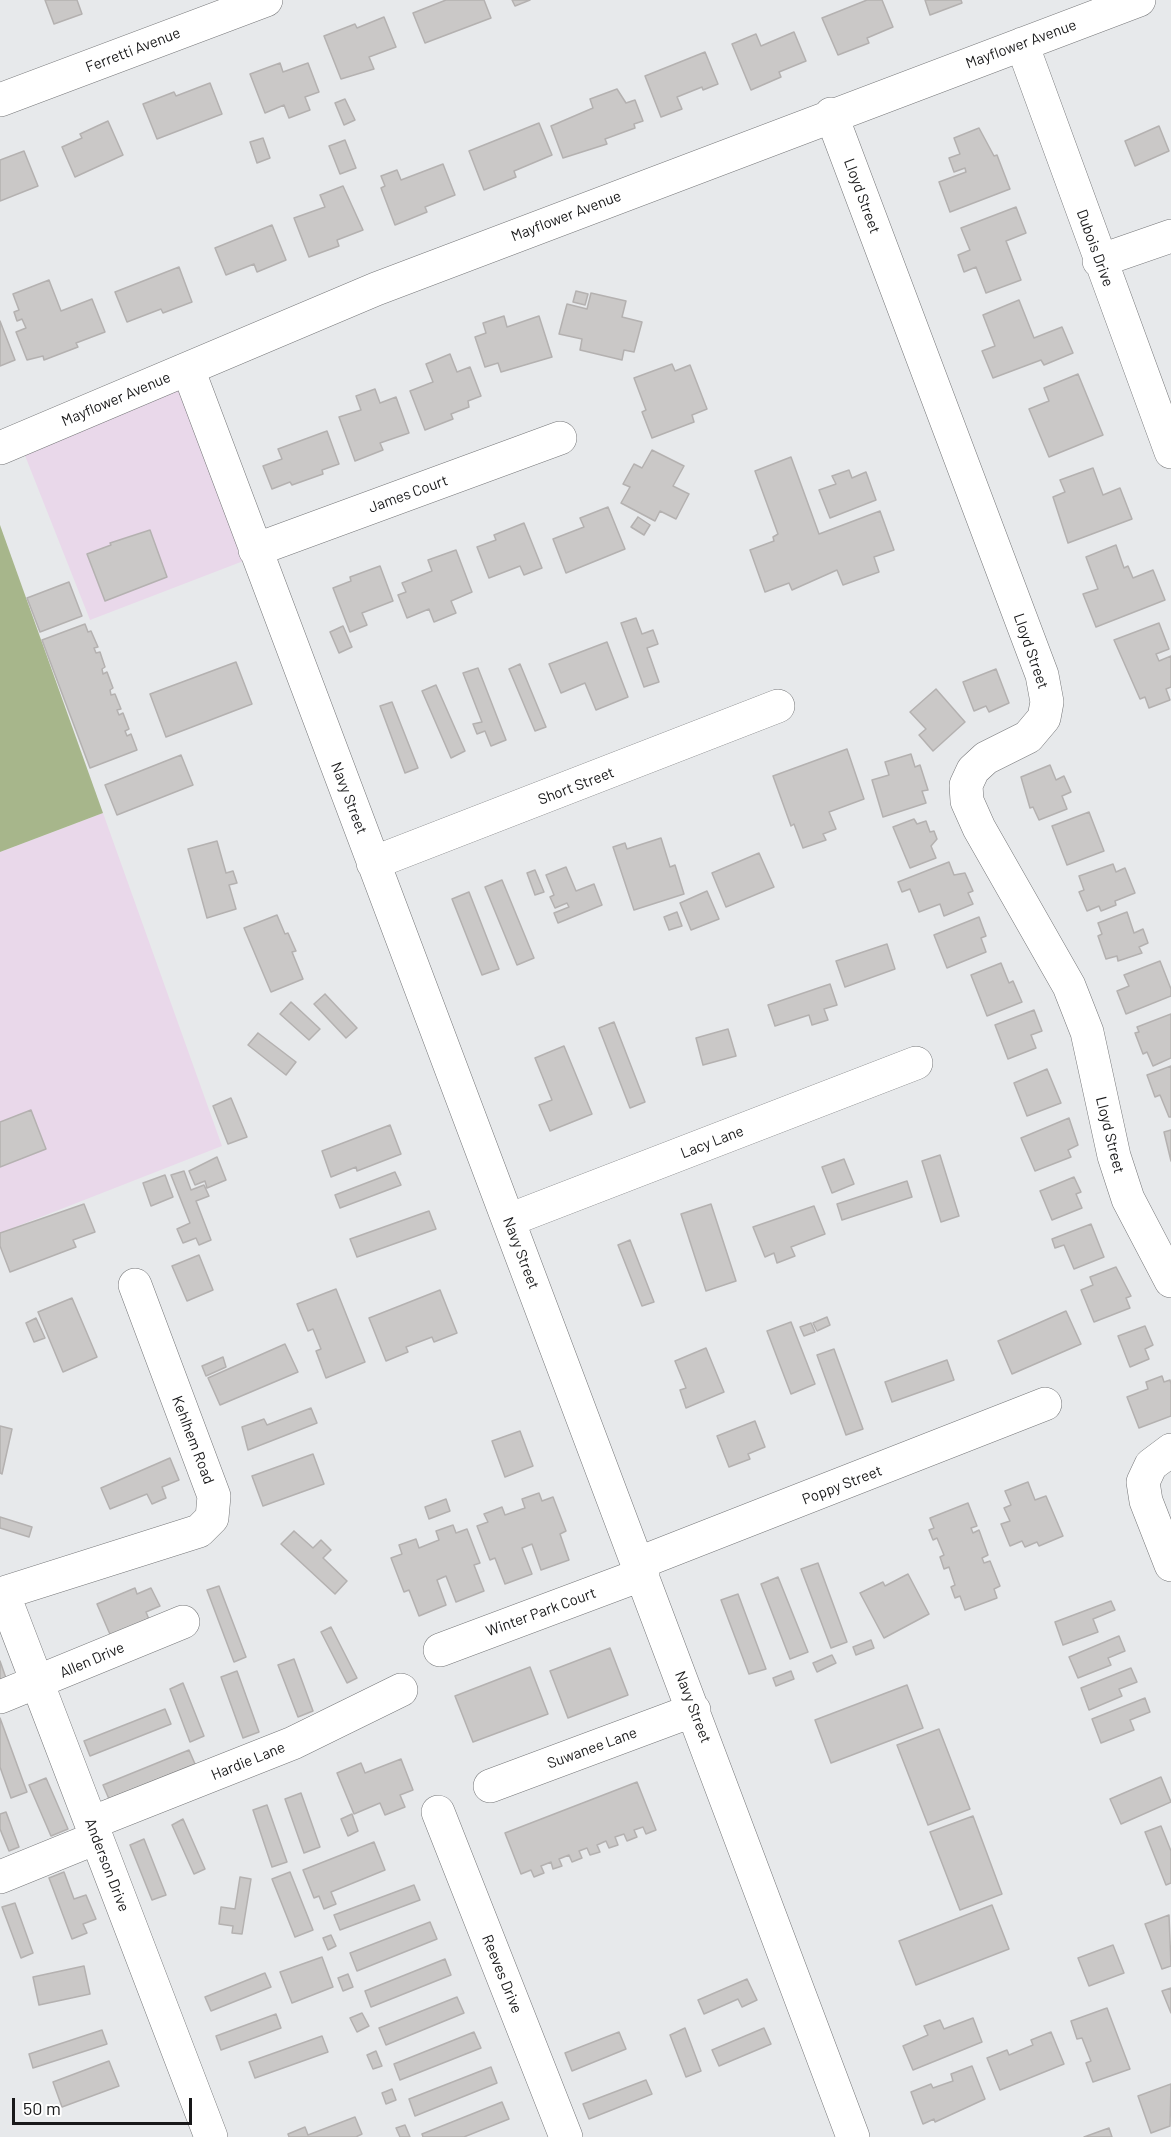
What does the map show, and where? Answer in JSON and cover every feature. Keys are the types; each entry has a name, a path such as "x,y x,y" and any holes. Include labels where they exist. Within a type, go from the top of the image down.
{"street":[{"name":"Ferretti Avenue","path":"0,100 266,0"},
{"name":"Mayflower Avenue","path":"0,448 376,289 831,114 1139,0"},
{"name":"Dubois Drive","path":"1022,44 1099,261 1171,452"},
{"name":"Lloyd Street","path":"831,114 1042,675 1047,702 1044,718 1028,737 986,758 973,770 966,785 967,801 1069,986 1087,1032 1114,1156 1128,1199 1171,1281"},
{"path":"1099,261 1171,236"},
{"name":"Navy Street","path":"188,369 853,2137"},
{"name":"James Court","path":"255,550 560,438"},
{"name":"Short Street","path":"374,863 778,706"},
{"name":"Lacy Lane","path":"509,1220 916,1063"},
{"name":"Kehlhem Road","path":"1,1594 199,1531 212,1518 214,1496 135,1285"},
{"name":"Poppy Street","path":"641,1569 1045,1404"},
{"path":"1171,1450 1151,1465 1143,1482 1146,1501 1171,1565"},
{"name":"Winter Park Court","path":"440,1650 641,1569"},
{"name":"Anderson Drive","path":"1,1594 211,2137"},
{"name":"Allen Drive","path":"0,1697 183,1622"},
{"name":"Hardie Lane","path":"0,1877 94,1831 293,1743 401,1690"},
{"name":"Suwanee Lane","path":"490,1786 694,1710"},
{"name":"Reeves Drive","path":"438,1812 566,2137"}],"shaded area":[{"path":"181,387 246,560 90,620 24,453"},
{"path":"103,813 222,1146 0,1233 0,852"}],"green space":[{"path":"0,525 103,813 0,852"}],"building":[{"path":"45,0 77,0 82,14 54,24"},
{"path":"446,0 484,0 491,18 425,43 413,13"},
{"path":"512,0 530,0 515,6"},
{"path":"867,0 882,0 893,27 867,38 869,43 838,55 822,18"},
{"path":"925,0 961,0 962,3 930,15"},
{"path":"384,17 396,47 369,57 374,69 341,79 324,36 355,24 357,28"},
{"path":"794,32 806,61 779,72 781,77 751,90 732,44 756,34 761,46"},
{"path":"705,52 718,84 703,90 702,87 677,97 682,109 661,117 645,76"},
{"path":"280,63 283,72 308,63 319,92 305,97 310,110 289,118 284,105 265,113 250,74"},
{"path":"210,83 222,114 157,139 143,104 174,92 176,96"},
{"path":"617,89 626,103 635,100 643,121 634,124 635,128 605,139 607,144 563,158 551,126 593,108 590,99"},
{"path":"345,99 355,120 344,125 335,103"},
{"path":"108,121 123,155 75,177 62,147 82,138 80,134"},
{"path":"539,123 552,155 514,171 516,177 484,190 469,151"},
{"path":"1159,126 1169,151 1135,166 1125,141"},
{"path":"979,128 994,156 997,155 1010,189 950,212 939,182 966,172 965,168 954,172 949,158 960,154 954,138"},
{"path":"263,138 270,158 257,163 250,142"},
{"path":"345,140 356,168 340,174 329,146"},
{"path":"24,151 38,186 0,201 0,160"},
{"path":"443,164 455,195 425,207 427,212 395,225 381,188 385,186 381,176 397,170 401,180"},
{"path":"343,186 363,230 337,240 339,246 309,257 294,218 325,207 320,195"},
{"path":"1016,207 1026,233 1006,241 1021,280 986,293 976,267 964,272 958,255 970,250 961,228"},
{"path":"272,225 286,260 257,272 254,264 226,275 215,248"},
{"path":"179,267 192,302 163,313 161,309 127,322 115,292"},
{"path":"49,280 61,311 92,299 105,332 76,343 78,347 44,360 43,356 27,360 16,332 26,328 22,319 17,321 14,312 19,310 13,294"},
{"path":"576,291 588,294 585,305 573,302"},
{"path":"591,293 626,301 622,317 642,322 634,352 624,350 622,360 580,350 582,339 559,334 567,304 587,309"},
{"path":"1019,300 1034,338 1062,327 1073,353 1044,365 1041,360 993,378 982,351 995,346 983,315"},
{"path":"504,316 507,327 539,316 552,357 501,372 498,363 485,367 475,337 486,333 483,323"},
{"path":"0,321 15,360 0,366"},
{"path":"450,354 457,372 470,367 481,396 468,401 469,407 451,414 453,419 425,430 410,391 433,382 426,364"},
{"path":"672,364 675,371 690,365 707,409 692,415 694,422 652,438 642,412 646,410 634,378"},
{"path":"1078,374 1103,435 1049,457 1029,409 1049,401 1044,388"},
{"path":"375,389 380,403 396,397 409,433 380,443 383,450 355,461 339,417 361,410 356,396"},
{"path":"327,431 339,464 322,470 323,474 292,485 290,482 272,489 263,466 282,459 278,449"},
{"path":"652,450 684,466 673,486 689,494 676,519 660,511 655,521 621,503 630,487 623,484 634,464 642,468"},
{"path":"791,457 819,534 880,511 894,550 874,557 879,572 843,585 837,570 792,590 789,583 765,592 750,550 774,541 773,537 778,534 755,471"},
{"path":"1093,468 1103,495 1120,488 1132,519 1068,543 1053,497 1065,492 1060,480"},
{"path":"849,470 852,478 866,472 876,500 830,518 819,490 836,484 832,476"},
{"path":"608,507 625,549 566,573 553,539 584,527 580,518"},
{"path":"638,517 650,525 644,535 631,527"},
{"path":"524,523 542,568 524,575 520,566 489,578 477,547 496,540 494,535"},
{"path":"150,530 167,577 105,601 87,554 111,545 110,543"},
{"path":"1116,545 1124,568 1128,566 1133,578 1153,570 1165,600 1096,627 1083,594 1098,589 1086,557"},
{"path":"456,550 472,592 451,601 456,613 434,622 429,609 407,618 398,595 406,592 402,583 432,571 428,560"},
{"path":"380,566 393,601 362,613 367,625 350,632 333,588 351,581 350,577"},
{"path":"69,582 82,616 40,632 27,598"},
{"path":"636,618 642,634 653,630 658,644 647,648 659,682 644,687 621,623"},
{"path":"1159,623 1169,649 1156,654 1159,661 1171,656 1171,687 1166,689 1170,700 1149,708 1145,697 1140,699 1114,640"},
{"path":"85,624 98,647 94,648 96,653 100,652 105,667 102,669 103,674 107,672 113,688 110,690 111,695 115,694 121,709 117,710 119,715 123,713 129,729 125,731 127,736 131,734 137,750 90,768 42,640"},
{"path":"343,626 352,647 339,653 330,632"},
{"path":"607,642 628,697 596,710 585,683 561,693 549,664"},
{"path":"236,662 252,704 166,737 150,694"},
{"path":"520,664 546,727 535,731 509,669"},
{"path":"478,668 506,740 491,746 485,731 477,734 473,724 482,722 463,673"},
{"path":"996,669 1009,703 989,712 986,706 974,711 963,682"},
{"path":"436,685 465,751 451,758 422,691"},
{"path":"936,689 965,722 933,751 919,735 926,729 910,712"},
{"path":"392,702 418,768 405,773 380,706"},
{"path":"847,749 864,799 829,812 836,829 823,834 826,840 803,848 794,824 791,826 773,776"},
{"path":"911,754 915,767 920,765 928,790 922,791 926,803 883,817 872,780 889,775 885,762"},
{"path":"181,755 193,785 117,815 105,785"},
{"path":"1050,765 1056,780 1064,776 1071,792 1062,796 1067,809 1039,820 1033,807 1030,808 1021,777"},
{"path":"1089,812 1104,851 1067,865 1052,826"},
{"path":"914,819 917,824 926,821 930,832 934,831 937,839 931,846 936,858 910,868 893,827"},
{"path":"661,838 670,867 675,865 684,894 634,910 613,847 625,843 627,849"},
{"path":"217,841 226,873 233,871 237,883 229,885 236,909 207,918 188,849"},
{"path":"759,853 774,887 726,907 712,873"},
{"path":"949,862 954,875 965,873 973,891 968,893 973,904 944,916 940,904 919,912 910,889 902,892 898,882"},
{"path":"1113,864 1116,872 1125,868 1135,893 1115,901 1116,905 1101,911 1099,906 1087,911 1079,892 1084,890 1079,876"},
{"path":"566,867 576,891 594,884 602,905 558,923 554,913 569,907 567,903 555,908 550,897 554,895 546,875"},
{"path":"535,870 544,892 535,895 527,873"},
{"path":"502,880 534,958 517,965 485,887"},
{"path":"707,891 719,919 691,930 680,903"},
{"path":"469,892 499,969 482,975 452,899"},
{"path":"677,912 682,926 669,930 664,917"},
{"path":"1127,912 1134,933 1143,929 1148,943 1139,947 1142,953 1118,961 1117,956 1106,959 1098,936 1102,934 1098,923"},
{"path":"277,915 296,951 292,952 303,979 271,992 244,928"},
{"path":"979,917 986,936 981,938 986,952 947,968 934,935"},
{"path":"887,944 895,969 845,987 836,961"},
{"path":"1160,961 1171,989 1171,996 1126,1014 1117,991 1129,986 1124,975"},
{"path":"1001,963 1009,983 1013,981 1022,1002 987,1016 971,975"},
{"path":"830,984 837,1005 824,1009 828,1020 812,1025 809,1015 775,1026 768,1005"},
{"path":"325,994 357,1028 346,1038 314,1004"},
{"path":"291,1002 320,1029 309,1040 280,1014"},
{"path":"1034,1010 1042,1031 1031,1035 1036,1048 1008,1059 995,1025"},
{"path":"1171,1014 1171,1058 1153,1066 1147,1052 1143,1054 1135,1033 1139,1032 1137,1027"},
{"path":"614,1022 645,1102 630,1108 599,1028"},
{"path":"728,1029 736,1056 703,1065 696,1038"},
{"path":"258,1033 296,1062 286,1075 248,1045"},
{"path":"564,1046 592,1114 550,1131 539,1105 552,1100 535,1058"},
{"path":"1171,1066 1171,1117 1169,1117 1160,1095 1155,1097 1147,1075"},
{"path":"1047,1069 1061,1103 1027,1116 1014,1083"},
{"path":"231,1098 247,1137 228,1144 213,1106"},
{"path":"31,1110 46,1149 0,1167 0,1122"},
{"path":"1069,1118 1078,1145 1068,1150 1071,1157 1035,1171 1021,1138"},
{"path":"390,1125 401,1154 357,1171 356,1167 331,1177 322,1151"},
{"path":"1171,1130 1171,1161 1164,1132"},
{"path":"940,1155 959,1216 941,1222 922,1161"},
{"path":"217,1157 226,1180 207,1188 205,1181 195,1185 189,1171"},
{"path":"844,1159 854,1184 832,1193 822,1167"},
{"path":"184,1171 191,1190 204,1185 209,1196 196,1201 211,1240 199,1245 196,1238 183,1243 177,1229 190,1223 171,1175"},
{"path":"395,1172 401,1185 340,1208 335,1195"},
{"path":"165,1175 173,1197 151,1206 143,1183"},
{"path":"1074,1177 1081,1192 1076,1194 1082,1208 1052,1220 1040,1191"},
{"path":"907,1181 912,1197 842,1220 837,1204"},
{"path":"84,1204 95,1232 73,1240 76,1247 10,1272 0,1246 0,1233"},
{"path":"711,1204 736,1281 706,1291 681,1214"},
{"path":"814,1206 825,1234 791,1247 795,1256 777,1263 774,1253 765,1257 753,1227"},
{"path":"429,1211 436,1229 357,1257 350,1239"},
{"path":"1091,1224 1104,1257 1074,1269 1064,1245 1055,1248 1052,1239"},
{"path":"630,1240 654,1302 642,1306 618,1245"},
{"path":"199,1255 213,1290 187,1301 172,1266"},
{"path":"1116,1267 1131,1296 1126,1298 1130,1308 1094,1322 1081,1290 1093,1285 1090,1277"},
{"path":"336,1289 365,1362 326,1378 316,1351 321,1349 313,1329 308,1331 297,1304"},
{"path":"440,1290 457,1333 434,1342 432,1337 406,1347 408,1352 386,1361 369,1318"},
{"path":"72,1298 97,1357 63,1372 38,1312"},
{"path":"1066,1311 1081,1344 1012,1374 998,1341"},
{"path":"827,1317 830,1325 817,1331 813,1323"},
{"path":"36,1318 45,1338 34,1342 26,1323"},
{"path":"791,1322 815,1384 791,1394 767,1331"},
{"path":"811,1323 815,1332 804,1336 800,1327"},
{"path":"1145,1326 1153,1345 1145,1349 1149,1359 1130,1367 1118,1336"},
{"path":"285,1344 298,1372 220,1405 208,1378"},
{"path":"706,1348 724,1392 686,1408 680,1390 686,1388 675,1361"},
{"path":"834,1349 863,1429 846,1435 817,1355"},
{"path":"223,1357 226,1367 206,1376 202,1366"},
{"path":"947,1360 954,1380 892,1402 885,1382"},
{"path":"1162,1376 1164,1382 1170,1380 1171,1384 1171,1416 1139,1428 1127,1397 1148,1389 1146,1382"},
{"path":"311,1408 317,1423 248,1450 242,1427 264,1419 267,1425"},
{"path":"755,1421 765,1447 748,1454 750,1459 729,1467 717,1436"},
{"path":"0,1426 12,1429 2,1474 0,1473"},
{"path":"520,1431 533,1466 505,1477 492,1441"},
{"path":"313,1454 324,1484 263,1506 252,1476"},
{"path":"170,1458 179,1480 162,1487 166,1498 152,1504 147,1494 110,1509 101,1488"},
{"path":"1028,1482 1035,1500 1046,1496 1063,1536 1039,1546 1037,1542 1025,1547 1022,1541 1010,1546 1001,1524 1010,1521 1004,1508 1011,1505 1005,1491"},
{"path":"539,1493 542,1501 553,1497 566,1531 560,1534 569,1560 541,1570 532,1544 522,1548 532,1574 505,1584 495,1558 490,1560 477,1526 488,1522 484,1514 502,1507 505,1515 525,1508 522,1499"},
{"path":"446,1499 450,1511 429,1519 425,1507"},
{"path":"968,1503 977,1526 971,1528 973,1533 979,1530 988,1555 982,1558 984,1563 990,1561 1000,1586 994,1589 997,1598 965,1610 960,1596 955,1598 951,1587 955,1585 949,1567 944,1569 940,1557 944,1555 937,1538 933,1540 929,1530 934,1528 930,1518"},
{"path":"0,1517 32,1527 29,1537 0,1528"},
{"path":"453,1525 456,1533 467,1529 480,1563 474,1565 484,1591 456,1602 446,1576 437,1580 446,1605 419,1616 409,1590 404,1592 391,1558 402,1554 399,1545 416,1539 419,1548 439,1540 436,1531"},
{"path":"294,1531 313,1548 321,1540 331,1550 323,1558 347,1581 335,1594 281,1544"},
{"path":"818,1563 847,1642 831,1648 801,1569"},
{"path":"908,1574 929,1614 884,1638 860,1593 883,1582 885,1586"},
{"path":"778,1577 808,1652 790,1659 761,1584"},
{"path":"219,1586 246,1657 234,1662 207,1590"},
{"path":"135,1588 137,1594 151,1588 160,1606 146,1612 150,1622 112,1639 97,1604"},
{"path":"738,1594 766,1669 749,1674 721,1600"},
{"path":"1111,1601 1115,1610 1093,1619 1098,1632 1063,1645 1055,1622"},
{"path":"331,1627 357,1678 347,1683 321,1632"},
{"path":"1119,1636 1125,1651 1108,1658 1111,1665 1078,1678 1069,1657"},
{"path":"871,1640 874,1648 856,1655 853,1647"},
{"path":"610,1648 628,1695 568,1718 550,1671"},
{"path":"832,1655 836,1663 817,1672 813,1663"},
{"path":"294,1659 313,1711 298,1717 278,1665"},
{"path":"0,1661 7,1681 0,1684"},
{"path":"530,1667 548,1714 473,1742 455,1696"},
{"path":"1131,1668 1137,1682 1119,1689 1122,1696 1089,1710 1081,1688"},
{"path":"237,1671 259,1732 243,1738 221,1677"},
{"path":"791,1671 794,1679 776,1686 773,1678"},
{"path":"183,1683 204,1736 190,1742 170,1689"},
{"path":"907,1685 923,1728 831,1763 815,1720"},
{"path":"1145,1698 1150,1712 1130,1720 1134,1730 1101,1743 1092,1719"},
{"path":"165,1709 171,1724 90,1756 84,1741"},
{"path":"0,1718 27,1792 11,1798 0,1767"},
{"path":"939,1729 970,1809 928,1825 897,1745"},
{"path":"189,1750 195,1764 109,1799 103,1785"},
{"path":"401,1759 413,1790 400,1795 405,1807 385,1815 380,1803 354,1814 337,1773 361,1763 365,1773"},
{"path":"1161,1777 1171,1802 1121,1824 1110,1799"},
{"path":"46,1778 68,1829 51,1836 29,1785"},
{"path":"637,1782 656,1830 646,1834 643,1827 634,1830 637,1837 627,1841 624,1834 615,1837 618,1845 609,1848 606,1841 597,1845 600,1852 590,1855 587,1848 579,1851 582,1858 572,1862 569,1855 559,1859 562,1866 553,1869 551,1862 541,1866 544,1873 534,1877 531,1870 521,1874 505,1833"},
{"path":"301,1793 320,1847 304,1853 285,1799"},
{"path":"267,1805 287,1862 272,1867 253,1810"},
{"path":"6,1812 19,1847 9,1851 0,1829 0,1814"},
{"path":"352,1814 358,1831 348,1836 341,1819"},
{"path":"973,1816 1002,1894 960,1910 930,1832"},
{"path":"183,1819 205,1869 194,1874 172,1825"},
{"path":"1161,1826 1171,1851 1171,1883 1166,1885 1145,1832"},
{"path":"144,1839 166,1895 152,1900 130,1845"},
{"path":"374,1842 385,1870 331,1892 336,1904 324,1909 319,1896 314,1898 303,1870"},
{"path":"64,1872 74,1899 86,1895 96,1919 83,1924 87,1933 72,1939 49,1878"},
{"path":"290,1872 313,1930 295,1937 272,1879"},
{"path":"240,1877 251,1879 242,1934 232,1933 233,1926 219,1924 221,1907 235,1909"},
{"path":"414,1885 420,1900 340,1930 334,1915"},
{"path":"15,1903 33,1953 21,1958 2,1907"},
{"path":"992,1905 1009,1949 916,1985 899,1941"},
{"path":"1169,1915 1171,1966 1162,1969 1145,1924"},
{"path":"430,1922 437,1939 357,1971 350,1953"},
{"path":"331,1935 336,1946 328,1950 323,1938"},
{"path":"1113,1945 1124,1973 1089,1986 1078,1958"},
{"path":"322,1957 333,1987 292,2003 280,1972"},
{"path":"445,1959 451,1975 371,2007 365,1991"},
{"path":"84,1966 90,1994 39,2005 33,1977"},
{"path":"265,1973 271,1987 211,2011 205,1997"},
{"path":"348,1974 353,1987 343,1991 338,1978"},
{"path":"747,1979 757,2000 742,2007 738,1999 704,2014 698,2000"},
{"path":"1171,1988 1171,2013 1162,1991"},
{"path":"457,1997 464,2013 386,2045 379,2028"},
{"path":"1107,2008 1130,2069 1093,2082 1086,2063 1091,2061 1082,2038 1077,2039 1071,2021"},
{"path":"362,2013 369,2026 357,2032 350,2018"},
{"path":"276,2014 281,2028 221,2050 216,2036"},
{"path":"973,2018 982,2042 913,2070 903,2046 928,2035 924,2026 940,2020 944,2029"},
{"path":"685,2028 701,2071 686,2077 670,2035"},
{"path":"764,2028 771,2044 719,2066 712,2050"},
{"path":"102,2030 107,2044 33,2068 29,2054"},
{"path":"474,2032 481,2048 400,2080 394,2064"},
{"path":"619,2032 626,2049 572,2071 565,2053"},
{"path":"1051,2032 1064,2064 1000,2090 987,2058 1007,2050 1009,2055 1033,2045 1031,2040"},
{"path":"322,2036 328,2052 255,2078 249,2062"},
{"path":"376,2051 382,2066 373,2069 367,2055"},
{"path":"109,2061 119,2086 62,2107 53,2082"},
{"path":"972,2066 985,2099 935,2122 934,2119 923,2124 911,2092 931,2084 933,2088 953,2081 951,2074"},
{"path":"491,2067 497,2083 415,2116 409,2099"},
{"path":"646,2080 652,2094 589,2119 583,2104"},
{"path":"1171,2084 1170,2126 1151,2133 1138,2096"},
{"path":"392,2089 396,2100 386,2104 382,2093"},
{"path":"502,2102 509,2119 464,2137 423,2137 422,2134"},
{"path":"355,2117 362,2134 356,2137 289,2137 288,2134 305,2127 308,2135"},
{"path":"405,2125 410,2137 400,2137 396,2128"},
{"path":"1109,2128 1112,2137 1084,2137"}]}
